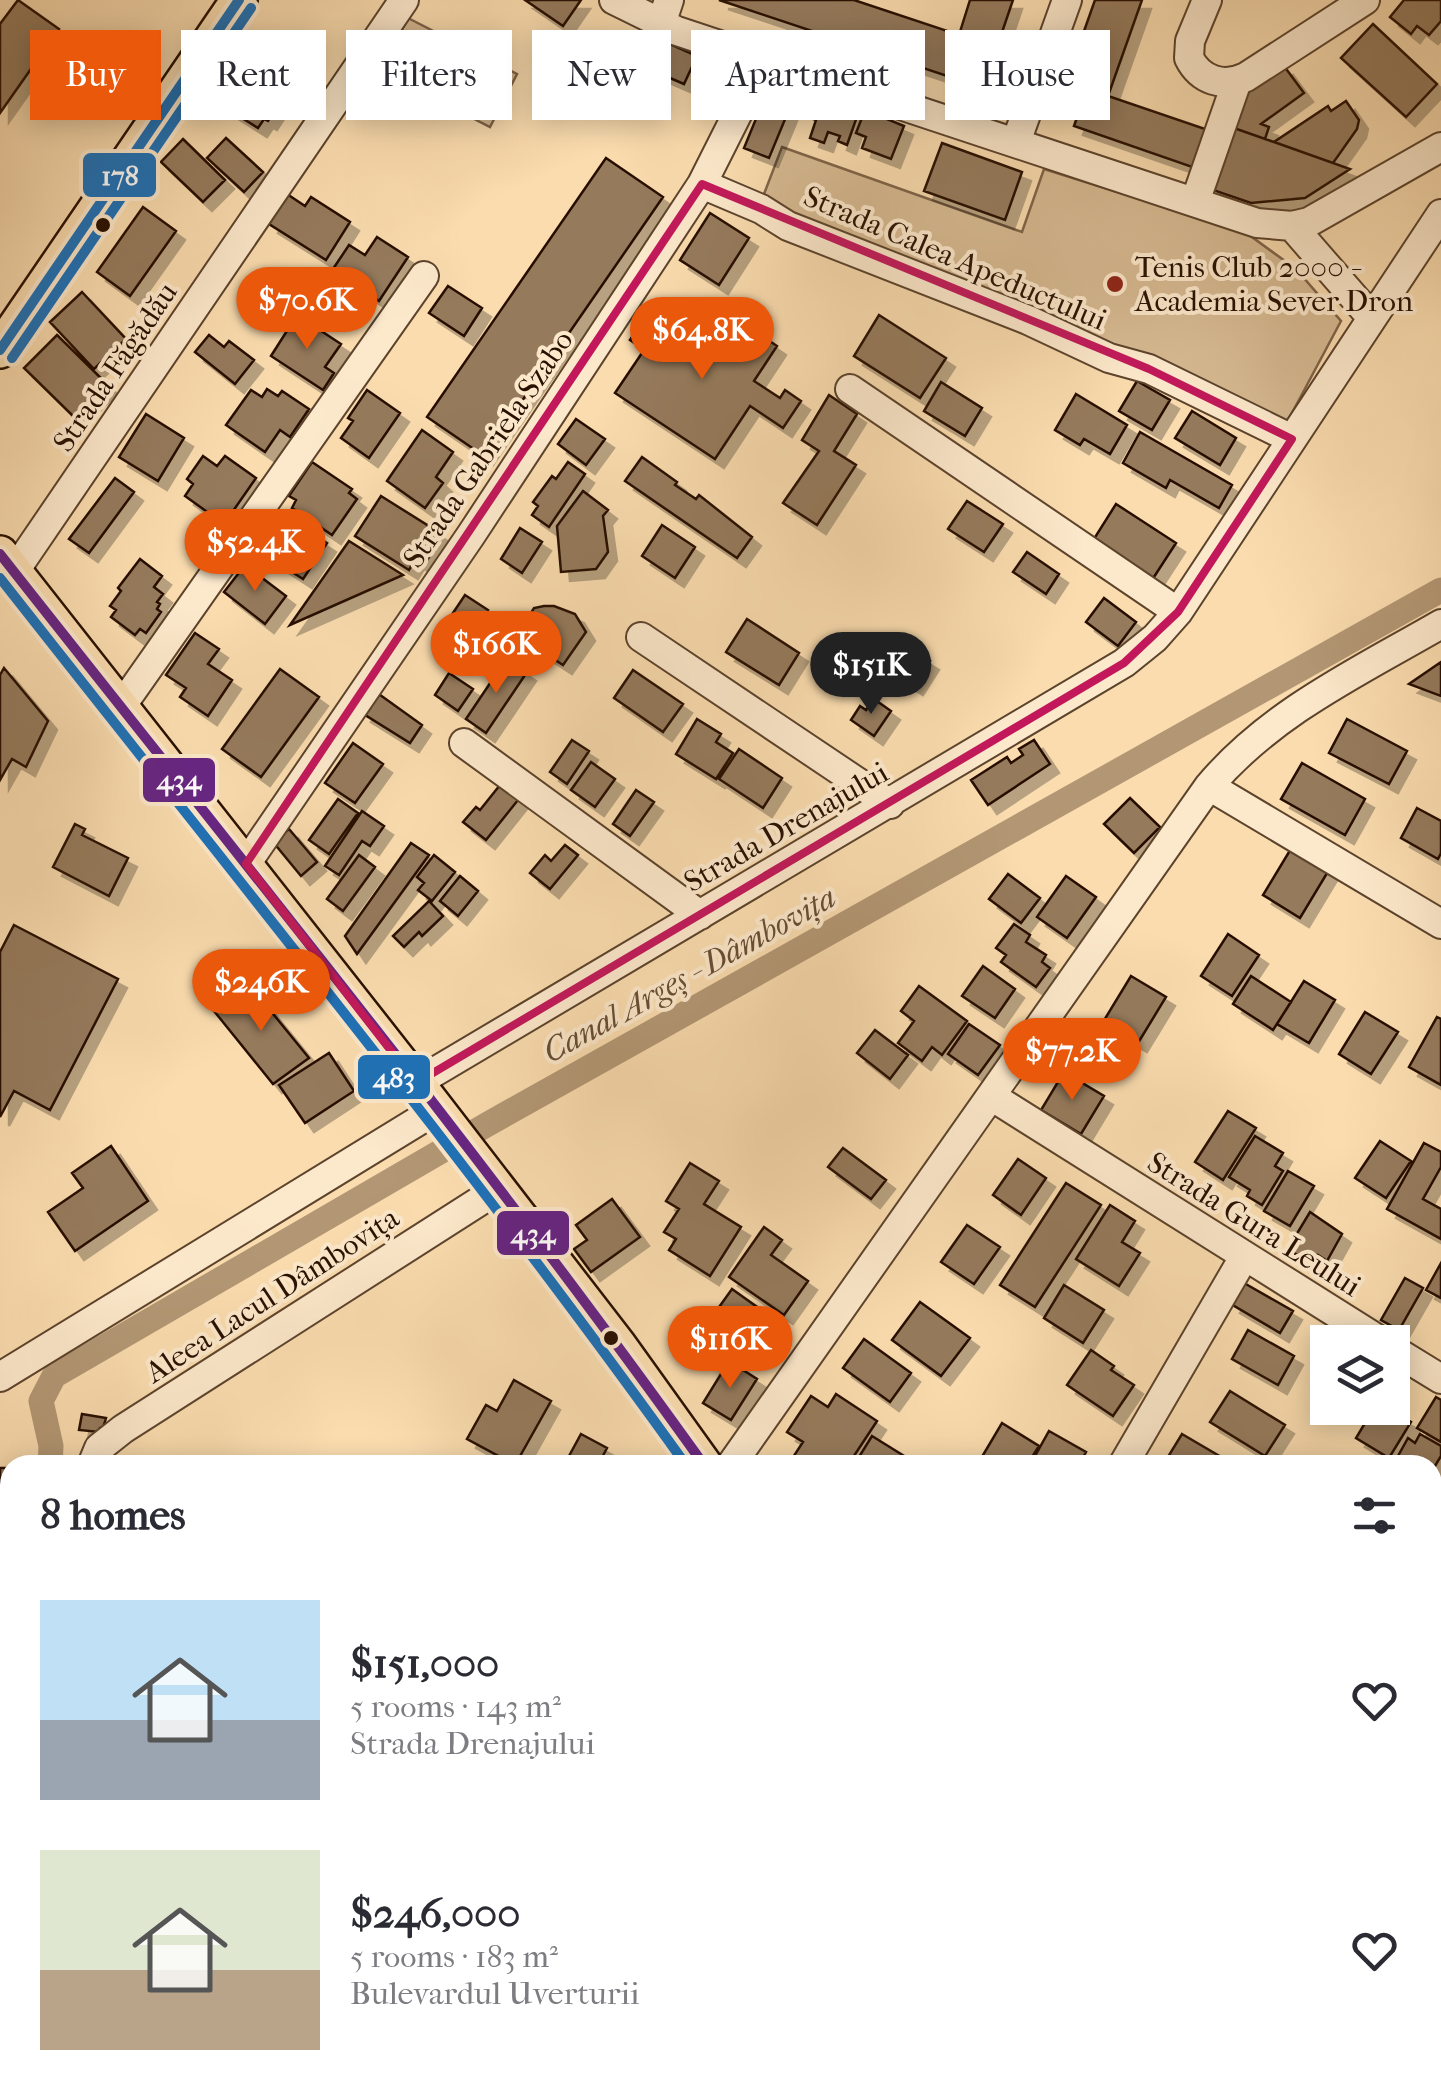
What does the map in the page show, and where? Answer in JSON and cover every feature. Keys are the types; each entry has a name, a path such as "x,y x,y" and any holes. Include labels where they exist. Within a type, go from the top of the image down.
{"main road":[{"path":"0,350 239,0"},
{"path":"7,563 246,864 618,1346 697,1455"}],"street":[{"name":"Strada Făgădău","path":"7,563 404,0"},
{"path":"614,0 665,12 703,30"},
{"path":"1016,142 1067,0"},
{"path":"1207,0 1190,40 1189,58 1207,78 1226,83 1236,81 1365,0"},
{"path":"1195,202 1236,81"},
{"path":"925,112 1257,223 1292,226 1325,214 1441,147"},
{"name":"Strada Gabriela Szabo","path":"246,864 472,535 702,184 734,120"},
{"name":"Strada Calea Apeductului","path":"702,184 762,209 788,226 1028,320 1109,358 1148,369 1292,439"},
{"name":"Strada Drenajului","path":"0,1377 700,915 1124,663 1155,638 1178,612 1441,214"},
{"path":"1292,226 1372,318"},
{"path":"120,708 424,276"},
{"path":"850,389 1178,612"},
{"path":"738,1455 1209,786 1234,757 1283,716 1441,624"},
{"path":"642,637 890,804"},
{"path":"464,743 700,915"},
{"path":"1209,786 1441,924"},
{"name":"Strada Gura Leului","path":"991,1096 1354,1325"},
{"name":"Aleea Lacul Dâmbovița","path":"97,1455 123,1429 497,1190"},
{"path":"1129,1455 1244,1257"},
{"path":"1410,1360 1441,1379"}],"highlighted area":[{"path":"702,184 1149,369 1292,439 1178,612 1124,663 416,1083 246,864"}],"shaded area":[{"path":"408,18 431,30 402,30"},
{"name":"Tenis Club 2000 - Academia Sever Dron","path":"782,147 1022,232 1044,169 1245,232 1296,269 1341,321 1284,428 754,220"}],"building":[{"path":"18,0 59,29 30,30 30,70 0,113 0,24"},
{"path":"525,0 581,0 563,26"},
{"path":"719,0 854,0 945,30 945,75 925,69 925,30 809,30"},
{"path":"970,0 1013,0 1003,30 961,30"},
{"path":"1095,0 1142,0 1110,90 1110,30 1084,30"},
{"path":"1404,0 1441,0 1441,21 1429,35 1417,26 1411,34 1390,17"},
{"path":"1373,24 1437,84 1406,117 1341,58"},
{"path":"671,44 691,53 691,69 684,84 671,78"},
{"path":"1284,66 1304,93 1261,124 1269,127 1265,139 1231,127 1242,96"},
{"path":"1110,97 1208,130 1195,168 1074,126 1076,120 1110,120"},
{"path":"1346,101 1359,120 1333,163 1274,142 1328,106 1331,111"},
{"path":"245,120 263,120 258,128"},
{"path":"755,120 785,120 769,158 744,148"},
{"path":"816,120 856,120 847,145 838,141 840,136 828,132 824,143 810,138"},
{"path":"861,120 889,120 904,126 891,159 862,148 866,137 856,133"},
{"path":"1231,127 1350,169 1305,198 1251,203 1210,189"},
{"path":"226,138 263,172 244,192 207,158"},
{"path":"183,139 225,180 203,202 161,162"},
{"path":"942,143 1022,172 1005,220 924,191"},
{"path":"606,158 663,197 484,456 427,417"},
{"path":"287,194 305,206 311,197 350,222 326,260 269,224"},
{"path":"143,207 176,231 130,296 97,272"},
{"path":"710,213 749,238 719,285 680,260"},
{"path":"377,237 408,257 379,301 351,282 342,296 323,284 349,245 365,255"},
{"path":"448,286 482,308 464,336 429,313"},
{"path":"82,292 126,339 94,369 50,322"},
{"path":"651,308 701,341 693,354 709,364 722,345 727,349 733,340 723,333 733,316 777,346 754,381 780,398 785,390 801,401 783,428 750,406 715,459 615,393 644,350 630,340"},
{"path":"297,315 341,344 325,367 334,373 323,390 271,356"},
{"path":"879,315 946,358 920,398 854,356"},
{"path":"57,335 108,385 75,418 24,368"},
{"path":"209,335 224,347 229,341 254,360 235,384 195,352"},
{"path":"1137,381 1170,400 1152,430 1119,411"},
{"path":"941,382 982,408 965,436 924,411"},
{"path":"267,389 278,396 282,391 309,409 290,437 280,430 265,452 226,425 251,390 262,397"},
{"path":"367,390 400,413 369,458 341,438 353,421 348,418"},
{"path":"1076,394 1127,425 1110,454 1084,439 1080,445 1055,430"},
{"path":"829,395 857,414 834,451 856,465 817,525 783,503 819,451 802,440"},
{"path":"1192,411 1236,438 1220,465 1175,438"},
{"path":"146,414 184,438 158,481 119,457"},
{"path":"576,419 605,439 586,465 558,444"},
{"path":"422,430 453,452 436,477 443,483 425,508 387,481"},
{"path":"1140,432 1232,485 1219,508 1170,480 1166,488 1123,463"},
{"path":"203,456 217,466 225,456 256,478 224,524 185,496 193,484 187,479"},
{"path":"642,457 677,482 675,485 696,499 699,495 752,537 737,558 625,481"},
{"path":"312,462 352,489 349,493 357,499 332,535 292,508 296,500 289,496"},
{"path":"568,462 585,474 549,527 532,515 538,506 533,502"},
{"path":"115,478 134,492 89,553 69,539"},
{"path":"583,491 608,510 603,516 608,552 596,569 561,572 557,526"},
{"path":"381,496 443,535 424,565 415,560 409,570 355,536"},
{"path":"967,501 1003,524 984,552 948,529"},
{"path":"1116,504 1176,543 1152,580 1092,542"},
{"path":"282,514 327,543 303,579 258,550"},
{"path":"662,525 695,547 675,578 642,556"},
{"path":"520,528 542,542 522,573 501,559"},
{"path":"349,541 403,575 290,625"},
{"path":"1027,552 1059,574 1046,594 1013,572"},
{"path":"140,559 162,576 154,587 163,594 157,602 161,612 146,633 140,629 135,635 111,617 116,610 110,606"},
{"path":"245,565 286,596 265,624 224,592"},
{"path":"465,595 488,610 461,649 439,634"},
{"path":"1104,598 1136,622 1118,646 1086,622"},
{"path":"544,606 575,614 586,632 563,665 517,635 534,608"},
{"path":"747,619 799,653 779,685 726,652"},
{"path":"195,633 219,649 208,664 232,680 208,716 180,697 186,688 166,675"},
{"path":"887,635 930,661 914,686 872,660"},
{"path":"828,645 870,673 859,690 817,662"},
{"path":"507,658 527,672 486,733 466,719"},
{"path":"1441,662 1441,696 1409,684"},
{"path":"4,668 48,721 26,767 12,759 0,780 0,675"},
{"path":"280,669 319,697 261,777 222,749"},
{"path":"633,670 683,704 663,732 614,698"},
{"path":"449,673 473,689 458,711 435,695"},
{"path":"376,692 422,725 410,743 362,713"},
{"path":"874,699 891,711 874,736 851,720 860,706 866,710"},
{"path":"697,719 721,734 716,742 733,753 716,779 676,754"},
{"path":"1347,719 1407,751 1389,784 1329,753"},
{"path":"572,740 589,751 567,784 550,772"},
{"path":"1034,740 1050,764 988,805 971,780 1007,757 1011,763 1023,755 1019,749"},
{"path":"353,743 383,764 355,803 325,783"},
{"path":"739,749 782,778 763,808 719,779"},
{"path":"591,762 615,779 595,807 571,790"},
{"path":"1302,763 1365,799 1345,835 1281,799"},
{"path":"500,785 518,800 486,840 463,822 476,807 480,810"},
{"path":"636,790 654,802 630,836 613,824"},
{"path":"1130,798 1160,827 1134,853 1104,824"},
{"path":"338,799 358,813 329,854 309,840"},
{"path":"1417,808 1441,821 1438,859 1401,838"},
{"path":"362,811 384,826 370,846 362,841 339,875 325,866"},
{"path":"75,824 85,829 82,835 128,858 109,896 53,867"},
{"path":"289,829 317,862 301,876 273,842"},
{"path":"411,843 429,855 357,954 345,936"},
{"path":"565,845 578,855 550,889 530,873 545,855 551,861"},
{"path":"1292,847 1329,870 1300,918 1263,895"},
{"path":"359,855 375,867 343,911 327,899"},
{"path":"434,855 455,872 432,901 418,890 424,883 417,877"},
{"path":"1008,874 1040,898 1021,923 989,899"},
{"path":"460,876 478,891 458,916 440,901"},
{"path":"1066,876 1096,897 1067,938 1037,917"},
{"path":"429,901 443,916 404,947 393,936"},
{"path":"1014,924 1030,935 1026,942 1046,955 1042,962 1050,968 1036,987 1001,962 1006,955 996,948"},
{"path":"14,925 118,979 50,1110 14,1091 0,1117 0,952"},
{"path":"1228,934 1259,955 1232,996 1201,976"},
{"path":"983,966 1015,989 995,1018 962,996"},
{"path":"1131,976 1166,997 1138,1043 1103,1022"},
{"path":"1251,976 1291,1002 1273,1030 1233,1004"},
{"path":"1304,981 1335,1000 1309,1043 1277,1024"},
{"path":"248,983 309,1058 273,1084 214,1011"},
{"path":"919,986 967,1021 942,1055 932,1047 922,1061 898,1043 914,1021 901,1011"},
{"path":"1365,1012 1398,1032 1371,1074 1339,1054"},
{"path":"1437,1017 1441,1019 1441,1085 1409,1067"},
{"path":"969,1024 1000,1045 978,1075 948,1054"},
{"path":"875,1030 908,1055 890,1079 857,1053"},
{"path":"329,1053 354,1091 305,1123 279,1085"},
{"path":"1064,1072 1104,1096 1081,1134 1041,1110"},
{"path":"1228,1111 1256,1128 1223,1180 1195,1162"},
{"path":"1255,1136 1283,1153 1275,1166 1283,1171 1262,1205 1247,1196 1250,1190 1229,1177"},
{"path":"1380,1141 1411,1161 1386,1198 1355,1178"},
{"path":"1424,1143 1441,1152 1441,1167 1423,1199 1441,1209 1441,1239 1387,1209"},
{"path":"111,1146 148,1201 75,1251 48,1212 83,1188 72,1173"},
{"path":"843,1148 886,1180 871,1199 828,1167"},
{"path":"1018,1159 1046,1178 1021,1215 993,1195"},
{"path":"690,1163 719,1181 704,1204 741,1227 710,1276 669,1250 676,1239 664,1232 679,1209 666,1201"},
{"path":"1288,1171 1314,1186 1290,1226 1264,1211"},
{"path":"1066,1183 1101,1205 1035,1307 1000,1285"},
{"path":"612,1199 640,1237 591,1272 574,1249 587,1240 576,1225"},
{"path":"1110,1205 1135,1221 1122,1242 1140,1253 1119,1286 1076,1259"},
{"path":"1310,1212 1342,1234 1327,1261 1318,1255 1314,1263 1287,1250"},
{"path":"967,1225 1000,1247 974,1284 941,1262"},
{"path":"764,1227 782,1240 771,1255 808,1281 784,1315 729,1277"},
{"path":"1441,1263 1441,1298 1426,1290"},
{"path":"1405,1278 1423,1288 1402,1325 1381,1320"},
{"path":"1244,1283 1293,1311 1280,1333 1231,1304"},
{"path":"1064,1285 1104,1310 1083,1343 1044,1318"},
{"path":"732,1289 767,1314 743,1347 717,1328 726,1316 717,1310"},
{"path":"920,1302 970,1338 941,1376 892,1340"},
{"path":"1248,1330 1294,1356 1278,1385 1232,1359"},
{"path":"864,1339 911,1373 890,1402 843,1368"},
{"path":"1091,1350 1134,1385 1113,1416 1067,1385"},
{"path":"729,1361 757,1379 731,1420 703,1403"},
{"path":"514,1380 551,1401 521,1455 497,1455 467,1439 486,1405 497,1411"},
{"path":"1230,1391 1285,1425 1263,1455 1210,1422"},
{"path":"836,1394 877,1421 855,1455 795,1455 803,1442 787,1432 811,1396 828,1407"},
{"path":"1436,1397 1441,1400 1441,1442 1417,1428"},
{"path":"82,1414 106,1418 103,1428 99,1432 79,1430"},
{"path":"1002,1423 1039,1446 1033,1455 983,1455"},
{"path":"1364,1425 1409,1425 1391,1455 1356,1438"},
{"path":"1049,1431 1086,1452 1084,1455 1036,1455"},
{"path":"581,1434 607,1448 603,1455 570,1455"},
{"path":"1182,1434 1218,1455 1169,1455"},
{"path":"1420,1434 1441,1446 1441,1455 1399,1455 1408,1438 1415,1443"},
{"path":"872,1436 903,1455 860,1455"}],"waterway":[{"name":"Canal Argeș - Dâmbovița","path":"51,1455 41,1401 54,1376 488,1124 1441,590"}],"transit line":[{"name":"178","path":"0,350 239,0"},
{"path":"12,358 251,8"},
{"name":"434","path":"0,554 446,1119 697,1455"},
{"name":"483","path":"0,578 434,1128 679,1455"}],"place":[{"name":"Tenis Club 2000 - Academia Sever Dron","path":"1115,284"}]}
